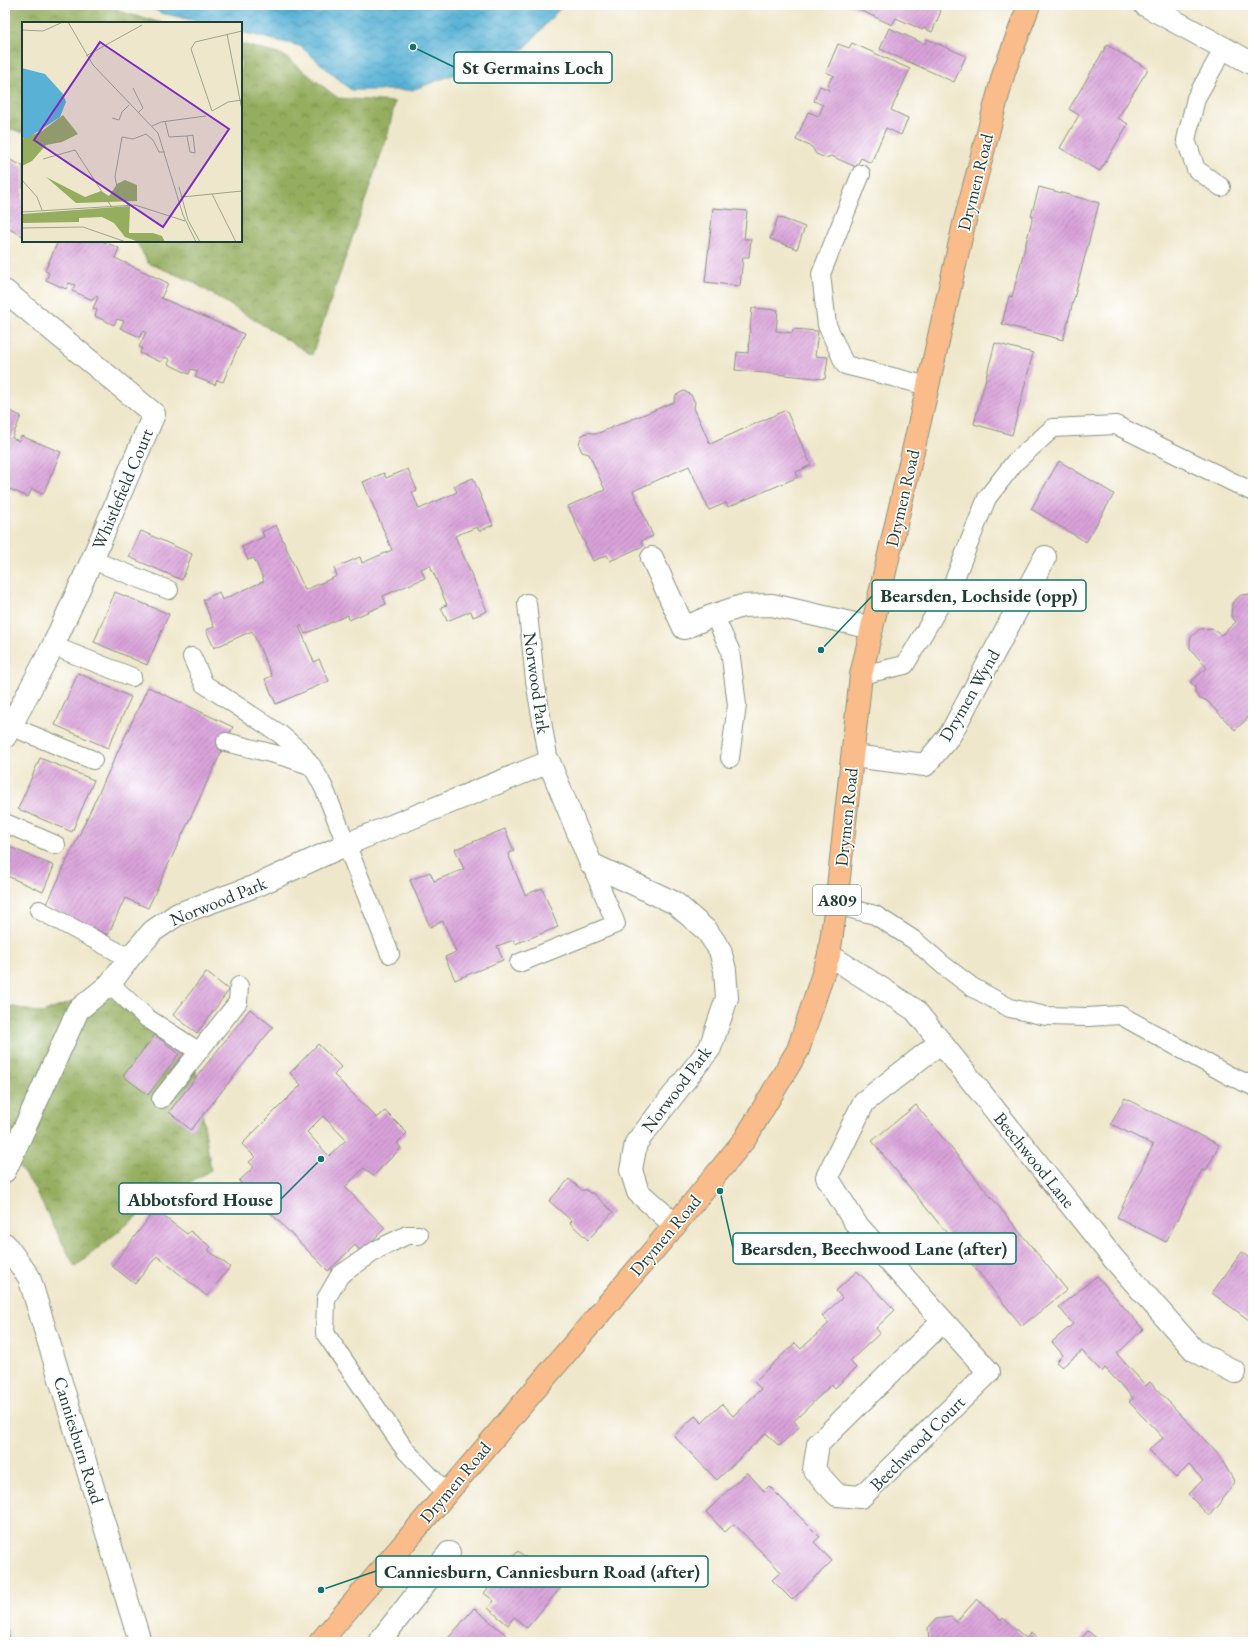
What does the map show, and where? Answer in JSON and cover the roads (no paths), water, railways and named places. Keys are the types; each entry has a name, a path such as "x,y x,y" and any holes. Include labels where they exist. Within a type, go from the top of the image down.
{"main road":[{"name":"Drymen Road","path":"320,1642 675,1225 745,1139 798,1050 829,955 836,905 861,675 964,224 1004,72 1029,5"}],"street":[{"path":"1145,5 1253,64"},
{"name":"Whistlefield Court","path":"5,291 154,414 92,560 53,646 8,732"},
{"name":"Drymen Wynd","path":"852,756 925,766 950,735 1045,557"},
{"path":"652,558 684,628 714,615 742,606 772,604 872,628"},
{"name":"Norwood Park","path":"5,1171 78,1010 110,984 129,958 152,931 178,914 258,885 346,844 549,762 591,864 675,903 707,931 720,950 722,957 727,998 710,1048 636,1142 631,1170 638,1192 675,1225"},
{"name":"Beechwood Lane","path":"829,955 915,1010 1113,1258 1194,1350 1235,1372"},
{"name":"Beechwood Court","path":"941,1042 864,1102 827,1177 856,1224 989,1372 862,1497 837,1495 814,1470 818,1444 943,1321"},
{"name":"Canniesburn Road","path":"5,1244 29,1277 140,1642"},
{"path":"380,1642 449,1553"}],"lane":[{"path":"1221,187 1196,169 1186,140 1196,98 1224,48"},
{"path":"861,174 820,274 827,325 845,365 928,386"},
{"path":"861,675 905,665 953,583 987,498 1015,462 1053,428 1116,425 1253,492"},
{"path":"92,560 169,590"},
{"name":"Norwood Park","path":"527,603 535,682 549,762"},
{"path":"714,615 730,650 737,705 730,758"},
{"path":"53,646 132,677"},
{"path":"192,657 204,684 280,734 301,752 312,766 324,788 390,954"},
{"path":"8,732 93,760"},
{"path":"226,742 286,757 312,766"},
{"path":"5,823 56,845"},
{"name":"Norwood Park","path":"519,963 616,924 591,864"},
{"path":"836,905 875,916 914,940 972,987 1010,1008 1046,1016 1088,1017 1120,1015 1230,1076 1253,1086"},
{"path":"39,910 86,930 129,958"},
{"path":"110,984 147,1018 198,1051"},
{"path":"161,1099 238,1002 239,986"},
{"path":"419,1235 406,1234 378,1249 340,1275 326,1299 325,1333 406,1451 446,1493"}],"water":[{"path":"146,5 563,5 525,48 412,90 351,90 300,46 242,32 242,22 201,22 161,13"}],"place":[{"name":"St Germains Loch","path":"413,47"},
{"name":"Bearsden, Lochside (opp)","path":"821,650"},
{"name":"Abbotsford House","path":"321,1159"},
{"name":"Bearsden, Beechwood Lane (after)","path":"720,1191"},
{"name":"Canniesburn, Canniesburn Road (after)","path":"321,1590"}]}
